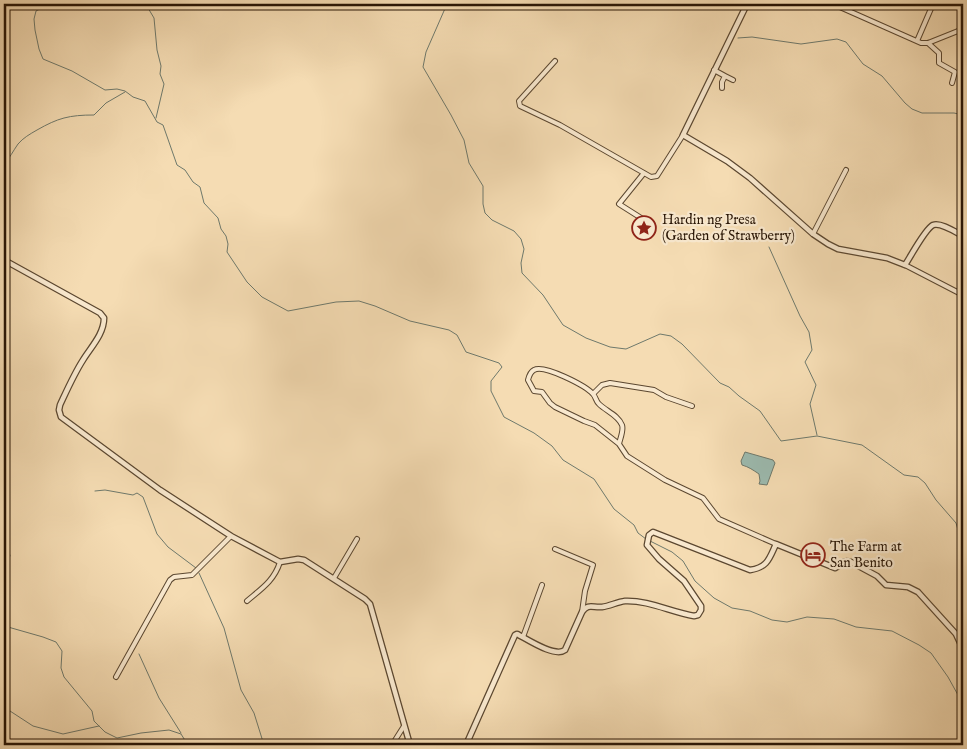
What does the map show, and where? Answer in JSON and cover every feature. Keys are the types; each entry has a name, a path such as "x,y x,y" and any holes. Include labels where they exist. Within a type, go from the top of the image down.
{"street":[{"path":"554,62 519,101 520,106 560,125 644,174 651,177 657,176 683,135 747,4"},
{"path":"833,4 917,41 928,43 940,53 939,63 955,72 952,83"},
{"path":"917,41 933,4"},
{"path":"928,43 963,29"},
{"path":"714,70 732,80"},
{"path":"722,88 725,76"},
{"path":"683,135 727,161 750,178 813,234 838,249 887,258 905,265 963,295"},
{"path":"813,234 846,170"},
{"path":"644,174 619,204 649,223"},
{"path":"905,265 928,230 934,225 939,225 963,236"},
{"path":"4,260 100,313 104,318 102,330 84,359 60,405 61,417 160,490 230,536 280,562 304,560 365,599 372,609 410,745"},
{"path":"619,444 622,425 611,412 598,404 593,394 562,375 542,369 532,371 528,380 534,391 542,392 555,407 595,425 619,444 627,456 665,480 703,498 719,519 835,568 847,560 864,568 886,585 908,586 915,590 956,634 963,648"},
{"path":"593,394 602,385 610,383 654,390 666,397 692,406"},
{"path":"466,745 515,635 517,634 552,652 562,653 585,607 600,607 623,601 648,604 694,616 698,615 701,606 684,581 659,560 647,545 649,535 653,532 750,570 760,568 767,563 776,544"},
{"path":"116,677 170,580 174,577 192,575 230,536"},
{"path":"334,578 357,539"},
{"path":"555,550 593,565 585,591 582,612"},
{"path":"247,601 271,580 276,574 280,562"},
{"path":"523,637 542,585"},
{"path":"392,745 404,726"}],"water":[{"path":"745,452 773,460 775,463 767,485 759,484 759,474 742,465 741,461"}],"waterway":[{"path":"49,4 36,11 34,19 39,49 43,59 72,71 105,90 117,89 125,91 133,97 145,101 157,122 163,125 177,165 185,170 193,182 200,187 204,203 218,218 221,229 226,236 227,252 247,282 262,297 288,311 336,302 359,301 410,321 449,330 457,335 466,352 499,363 502,367 491,381 491,391 504,417 534,433 552,446 563,460 594,479 614,509 634,525 638,533 646,539"},
{"path":"146,4 154,18 157,50 161,66 160,74 164,84 156,118"},
{"path":"447,4 426,52 423,67 464,140 469,163 483,186 485,213 492,220 514,231 521,239 524,249 521,263 522,273 543,295 563,325 586,338 610,347 626,349 660,334 671,336 682,344 720,383 729,387 760,411 781,441 817,436 862,445 904,475 918,477 925,483 936,500 956,523 963,547"},
{"path":"738,38 752,37 801,44 837,39 846,42 863,64 882,76 912,109 922,113 954,113 963,115"},
{"path":"4,164 18,144 32,133 64,118 94,115 106,103 125,92"},
{"path":"769,247 809,332 812,350 805,362 816,385 810,404 817,435"},
{"path":"95,491 105,490 133,495 137,493 143,497 157,534 168,547 196,568"},
{"path":"650,541 672,552 683,561 695,581 714,598 732,608 750,611 772,620 787,622 807,617 834,619 856,627 892,631 919,645 931,653 948,677 958,695 963,720"},
{"path":"4,547 10,555 4,581"},
{"path":"199,573 224,628 241,690 254,713 264,745"},
{"path":"4,617 8,627 56,642 62,651 61,668 64,677 92,711 94,721 105,732 117,738 169,730 181,734 188,745"},
{"path":"139,654 159,698 181,733"},
{"path":"4,709 33,726 63,734 99,726"}],"place":[{"name":"Hardin ng Presa (Garden of Strawberry)","path":"644,228"},
{"name":"The Farm at San Benito","path":"813,555"}]}
